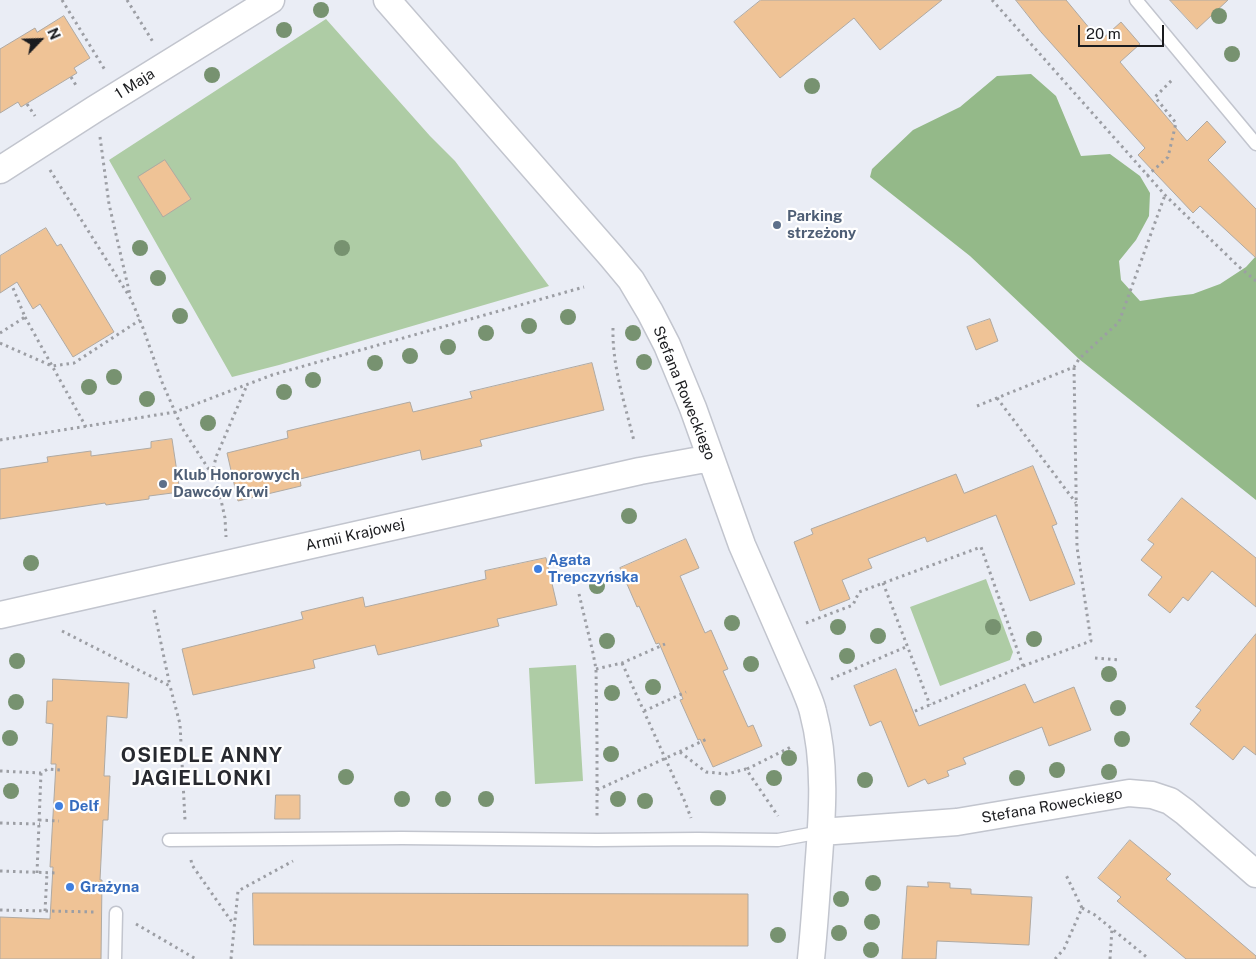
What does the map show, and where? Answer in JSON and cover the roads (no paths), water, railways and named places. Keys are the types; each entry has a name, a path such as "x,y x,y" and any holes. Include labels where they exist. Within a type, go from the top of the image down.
{"street":[{"name":"1 Maja","path":"0,170 271,0"},
{"name":"Stefana Roweckiego","path":"387,0 631,280 667,345 693,408 742,546 813,710 822,771 821,832 811,959"},
{"name":"Armii Krajowej","path":"0,615 640,471 711,458"},
{"name":"Stefana Roweckiego","path":"821,832 957,822 1129,793 1152,795 1170,802 1185,812 1256,874"}],"lane":[{"path":"1136,0 1256,144"},
{"path":"169,840 402,838 778,840 821,832"},
{"path":"114,959 116,912"}],"place":[{"name":"Parking strzeżony","path":"777,225"},
{"name":"Klub Honorowych Dawców Krwi","path":"163,484"},
{"name":"Agata Trepczyńska","path":"538,569"},
{"name":"Delf","path":"59,806"},
{"name":"Grażyna","path":"70,887"}],"district":[{"name":"OSIEDLE ANNY JAGIELLONKI","path":"202,768"}]}
